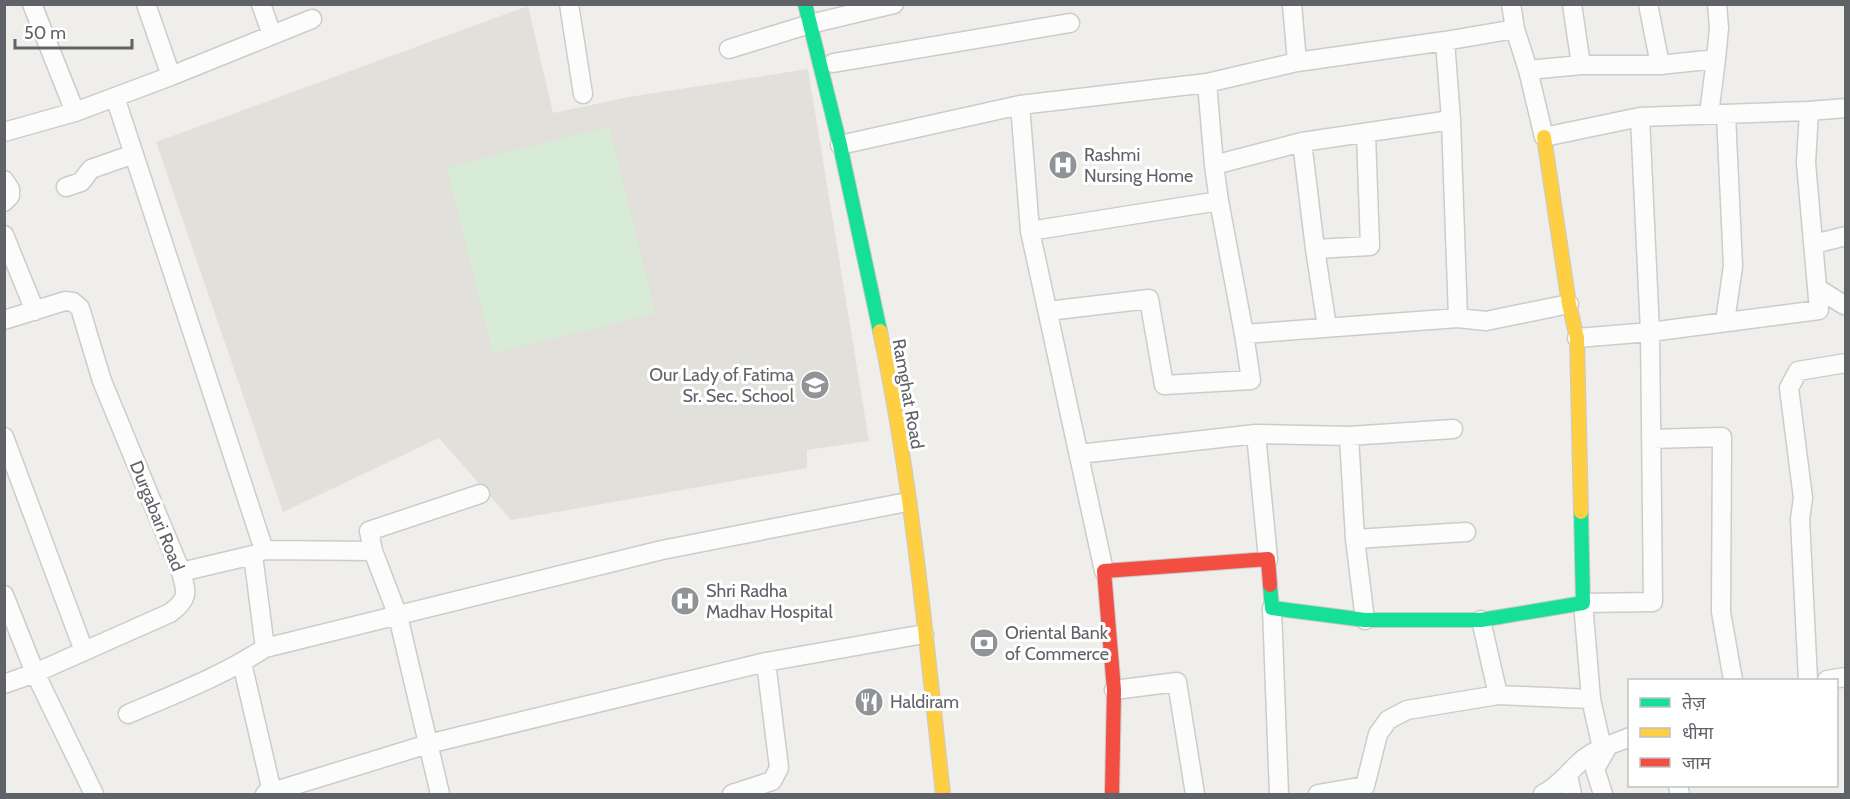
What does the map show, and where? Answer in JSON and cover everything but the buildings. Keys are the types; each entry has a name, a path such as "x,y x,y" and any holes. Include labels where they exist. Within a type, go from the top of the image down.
{"main road":[{"name":"Ramghat Road","path":"805,4 817,16 833,63 895,403 917,561 943,795"},
{"name":"Ramghat Road","path":"817,16 906,400 928,560 955,795"},
{"path":"1112,795 1114,690 1104,571 1269,560 1272,608 1365,620 1481,620 1583,603 1577,338 1569,304 1544,137"}],"street":[{"path":"32,4 75,112"},
{"path":"146,4 171,76"},
{"path":"261,4 272,35"},
{"path":"569,4 583,94"},
{"path":"729,49 817,16 894,4"},
{"path":"1292,4 1297,62"},
{"path":"1511,4 1515,29 1528,70 1544,137 1640,117 1845,108"},
{"path":"1648,4 1660,65"},
{"path":"1717,4 1718,114 1733,266 1725,322"},
{"path":"1576,5 1581,65"},
{"path":"4,132 75,112 312,19"},
{"path":"833,63 1070,22"},
{"path":"846,143 1020,105 1207,82 1297,62 1515,29"},
{"path":"1445,41 1451,120 1458,318"},
{"path":"1528,70 1581,65 1660,65 1716,59"},
{"path":"1048,310 1149,299 1164,386 1251,380 1219,201 1207,82"},
{"path":"115,97 259,553 265,648"},
{"path":"1020,105 1030,231 1104,571"},
{"path":"1809,111 1806,163 1819,310"},
{"path":"1603,795 1595,769 1605,747 1591,699 1583,603 1653,602 1650,332 1640,117"},
{"path":"1214,165 1302,142 1451,120"},
{"path":"1315,249 1370,246 1366,134"},
{"path":"1302,142 1327,327"},
{"path":"66,187 81,182 91,169 134,154"},
{"path":"4,180 10,189 10,196 4,202"},
{"path":"1030,231 1219,201"},
{"path":"4,235 35,311"},
{"path":"1814,244 1845,236"},
{"path":"1817,288 1845,304"},
{"name":"Durgabari Road","path":"4,320 65,301 73,302 80,308 102,381 181,572 186,592 181,604 170,613 35,673 4,684"},
{"path":"1244,334 1458,318 1486,321 1569,304"},
{"path":"1577,338 1650,332 1819,310 1845,304"},
{"path":"1808,679 1800,519 1803,498 1789,388 1798,371 1845,363"},
{"path":"1079,454 1256,434 1349,436 1453,429"},
{"path":"1256,434 1269,560"},
{"path":"1349,436 1354,539 1365,620"},
{"path":"4,437 7,456 84,651"},
{"path":"1651,439 1722,437 1721,612 1733,679"},
{"path":"440,795 398,616 373,551 369,531 480,494"},
{"path":"128,714 198,685 242,663 265,648 662,550 907,502"},
{"path":"1354,539 1466,532"},
{"path":"181,572 259,553 373,551"},
{"path":"4,595 35,673 95,794"},
{"path":"1272,608 1279,795"},
{"path":"1481,620 1498,695"},
{"path":"242,663 270,794 428,744 766,662 924,634"},
{"path":"732,795 772,782 780,768 766,662"},
{"path":"1114,690 1177,682 1194,795"},
{"path":"1318,795 1365,786 1378,734 1388,720 1407,710 1498,695 1591,699"},
{"path":"1543,795 1568,776 1580,761 1628,737"},
{"path":"1568,776 1572,795"}],"shaded area":[{"name":"Our Lady of Fatima Sr. Sec. School","path":"528,6 553,113 629,97 808,69 869,441 807,450 807,468 511,520 439,438 283,512 156,142"}],"green space":[{"path":"609,127 655,313 493,353 447,168"}],"traffic: fast":[{"path":"805,4 840,145 880,331"},
{"path":"1270,585 1272,608 1365,620 1481,620 1583,603 1581,512"}],"traffic: slow":[{"path":"1544,137 1569,304 1577,338 1581,512"},
{"path":"880,331 910,503 943,794"}],"traffic: jam":[{"path":"1112,794 1114,690 1104,571 1268,559 1270,585"}],"place":[{"name":"Rashmi Nursing Home","path":"1063,165"},
{"name":"Our Lady of Fatima Sr. Sec. School","path":"815,385"},
{"name":"Shri Radha Madhav Hospital","path":"685,601"},
{"name":"Oriental Bank of Commerce","path":"984,643"},
{"name":"Haldiram","path":"869,702"}]}
